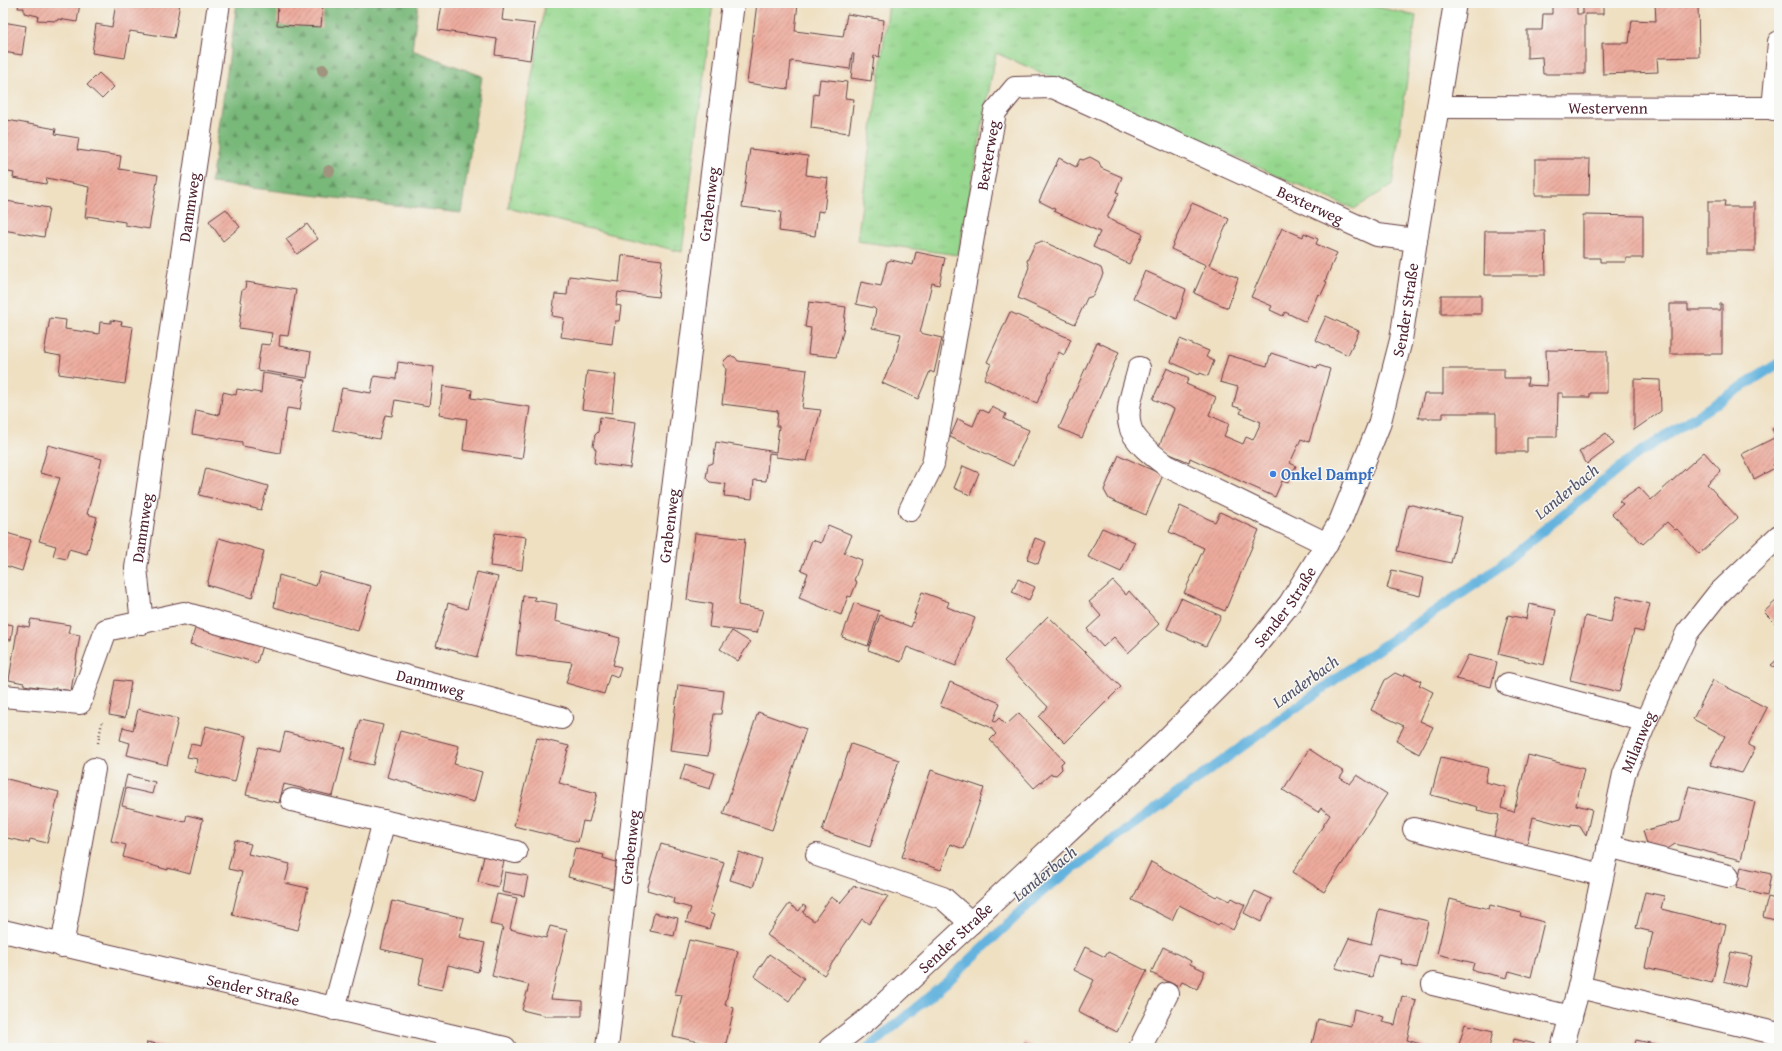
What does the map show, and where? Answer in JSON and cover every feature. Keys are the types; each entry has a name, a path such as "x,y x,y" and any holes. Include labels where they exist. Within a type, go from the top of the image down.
{"street":[{"name":"Dammweg","path":"219,3 136,568 142,623 184,613 382,670 561,718"},
{"name":"Grabenweg","path":"607,1048 636,789 733,3"},
{"name":"Sender Straße","path":"830,1048 869,1018 1159,747 1238,668 1290,603 1327,544 1340,522 1379,425 1401,340 1455,3"},
{"path":"1776,108 1779,42"},
{"name":"Bexterweg","path":"910,510 933,464 995,112 1015,88 1053,87 1377,236 1416,240"},
{"name":"Westervenn","path":"1438,107 1776,108"},
{"path":"1139,368 1130,405 1130,427 1146,450 1167,466 1327,544"},
{"name":"Milanweg","path":"1562,1048 1579,987 1624,774 1646,721 1687,632 1717,595 1779,536"},
{"path":"3,696 80,704 106,630 142,623"},
{"path":"1508,684 1646,721"},
{"path":"62,946 94,769"},
{"path":"292,800 516,852"},
{"path":"334,1009 384,821"},
{"path":"1414,829 1602,875"},
{"path":"1608,846 1728,876"},
{"path":"817,855 943,898 970,923"},
{"name":"Sender Straße","path":"3,931 504,1048"},
{"path":"1433,984 1571,1017"},
{"path":"1579,987 1779,1034"},
{"path":"1140,1048 1167,994"}],"green space":[{"path":"237,3 418,3 412,50 482,76 461,213 211,183"},
{"path":"545,3 713,3 682,252 508,208"},
{"path":"889,3 1360,3 1416,16 1392,185 1354,209 996,53 958,255 857,241"}],"building":[{"path":"19,3 80,3 77,22 58,19 57,21 37,20 38,16 24,13 24,8 18,8"},
{"path":"116,3 180,3 174,38 130,31 125,58 92,53 96,24 112,27"},
{"path":"278,3 323,3 321,27 277,25"},
{"path":"442,3 504,3 502,20 535,24 530,60 495,55 497,39 438,30"},
{"path":"757,3 798,3 795,31 843,37 847,14 884,20 879,57 874,56 871,81 851,78 854,54 852,54 850,69 791,61 788,89 747,83"},
{"path":"1552,3 1577,3 1577,14 1583,14 1583,3 1603,3 1603,14 1585,14 1585,74 1543,74 1542,57 1527,58 1527,30 1542,30 1543,14 1552,14"},
{"path":"1655,3 1698,3 1699,57 1657,58 1658,72 1603,74 1602,43 1629,43 1632,20 1656,21"},
{"path":"3,22 26,26 22,55 3,52"},
{"path":"99,73 114,87 102,99 87,85"},
{"path":"820,79 847,82 845,98 854,99 849,133 811,128 814,94 818,95"},
{"path":"7,120 56,129 55,134 79,138 77,150 121,156 119,169 158,175 149,229 125,225 125,222 87,216 87,219 85,218 89,187 47,178 46,184 13,178 14,173 3,171 3,142"},
{"path":"750,149 808,156 806,175 828,178 824,212 818,211 815,236 779,231 781,212 742,207"},
{"path":"1090,157 1099,162 1101,168 1122,177 1116,192 1119,193 1107,218 1143,234 1129,264 1093,247 1100,232 1054,211 1055,209 1039,201 1059,158 1076,167 1080,159 1083,160"},
{"path":"1535,159 1590,159 1589,195 1535,195"},
{"path":"6,201 49,208 44,237 3,230"},
{"path":"1708,201 1725,201 1724,207 1753,207 1753,202 1755,202 1755,251 1708,251"},
{"path":"1192,203 1229,219 1209,265 1238,278 1228,308 1194,293 1206,265 1171,249"},
{"path":"226,209 240,227 223,241 209,221"},
{"path":"1583,215 1643,216 1643,258 1626,258 1626,262 1600,262 1600,258 1583,258"},
{"path":"307,224 318,239 297,254 286,239"},
{"path":"1282,228 1303,237 1304,233 1318,239 1316,244 1337,253 1325,281 1327,282 1321,295 1318,294 1306,322 1285,312 1283,316 1270,310 1272,306 1251,297"},
{"path":"1485,231 1545,231 1546,275 1484,275"},
{"path":"1042,241 1101,268 1103,274 1093,296 1087,298 1075,324 1018,298 1029,267 1027,261 1035,244"},
{"path":"916,252 945,258 939,285 932,283 920,333 942,338 934,373 930,371 918,399 882,383 895,356 901,334 872,328 876,310 874,308 856,304 861,282 881,286 887,262 891,260 913,265"},
{"path":"622,255 662,260 658,297 618,292 616,305 621,306 619,321 615,321 612,344 561,337 564,318 552,316 555,294 567,295 569,276 619,282"},
{"path":"1145,271 1186,289 1177,319 1133,298"},
{"path":"246,282 296,290 288,336 280,335 279,346 311,352 307,378 257,370 261,344 270,345 272,333 239,328 242,304 240,301 242,290 245,289"},
{"path":"1441,295 1481,295 1481,314 1441,314"},
{"path":"809,302 846,307 843,332 836,357 808,354 811,328 805,327"},
{"path":"1670,304 1688,304 1688,310 1720,310 1720,304 1722,304 1722,354 1670,354"},
{"path":"1010,312 1071,339 1064,355 1059,352 1037,403 984,379 991,364 987,362"},
{"path":"1326,316 1359,331 1348,355 1315,340"},
{"path":"50,318 66,320 65,329 99,334 100,322 111,323 111,320 122,322 121,325 133,327 125,384 59,374 61,356 44,353"},
{"path":"1180,339 1209,351 1206,357 1214,361 1208,376 1200,373 1199,375 1171,362"},
{"path":"1097,342 1119,352 1082,438 1059,428"},
{"path":"1546,350 1607,351 1607,393 1590,393 1590,397 1563,397 1563,393 1558,393 1557,437 1527,437 1527,452 1496,452 1496,413 1443,413 1443,418 1418,418 1424,394 1443,394 1443,369 1504,369 1504,378 1528,378 1527,385 1547,386"},
{"path":"1271,353 1317,368 1318,365 1330,369 1309,442 1301,439 1290,463 1296,466 1288,483 1282,481 1275,497 1190,458 1189,462 1158,449 1174,409 1153,399 1167,368 1189,378 1186,384 1216,397 1209,415 1229,424 1224,436 1243,444 1246,437 1253,440 1261,422 1240,413 1242,409 1233,406 1238,387 1220,382 1228,355 1267,366"},
{"path":"729,356 735,357 738,361 807,370 802,408 821,410 807,461 776,457 776,454 769,453 766,481 754,480 752,499 724,496 726,484 710,482 706,478 708,465 713,463 716,442 776,452 779,426 776,426 778,411 722,404 726,369 723,365 724,361"},
{"path":"398,362 434,367 429,406 395,400 392,416 385,415 379,439 333,430 342,388 371,393 374,376 396,379"},
{"path":"587,371 616,375 612,413 582,409"},
{"path":"263,373 305,380 300,410 287,408 280,453 242,446 242,442 192,434 196,410 219,415 223,392 236,395 237,389 261,393"},
{"path":"1634,379 1660,380 1661,411 1634,430"},
{"path":"443,386 472,390 471,398 530,407 522,459 463,450 467,419 439,415"},
{"path":"992,407 1006,414 1004,419 1029,430 1013,466 950,437 958,419 973,426 980,409 989,413"},
{"path":"600,417 636,422 630,468 594,463 596,450 593,446 595,435 598,432"},
{"path":"1779,426 1779,462 1773,465 1775,468 1754,479 1742,454 1776,437 1772,429"},
{"path":"1606,433 1614,444 1587,464 1579,452"},
{"path":"48,445 102,459 87,514 97,517 87,554 69,549 66,559 53,556 56,546 39,541 60,478 40,473"},
{"path":"1704,452 1721,471 1707,484 1738,518 1699,554 1677,529 1675,530 1667,522 1643,544 1612,514 1623,504 1619,501 1639,487 1651,500"},
{"path":"1119,455 1163,475 1146,515 1109,499 1104,490"},
{"path":"963,466 979,473 970,495 954,488"},
{"path":"206,468 268,486 261,510 199,495"},
{"path":"1408,504 1462,517 1451,563 1397,551"},
{"path":"1180,506 1215,522 1220,512 1259,530 1225,611 1184,593 1204,548 1169,532"},
{"path":"828,525 852,535 844,553 862,560 854,580 857,582 851,597 848,596 841,615 799,598 808,573 801,570 812,540 821,543"},
{"path":"1102,528 1135,542 1121,572 1088,557"},
{"path":"3,532 31,540 22,571 3,565"},
{"path":"495,533 526,537 522,570 490,566"},
{"path":"695,533 745,539 738,605 763,610 757,633 709,627 712,604 687,600"},
{"path":"219,538 264,551 252,598 207,585"},
{"path":"1035,538 1046,542 1038,564 1027,560"},
{"path":"1392,570 1424,578 1420,596 1387,588"},
{"path":"320,572 371,586 358,631 274,607 279,575 316,586"},
{"path":"477,572 498,577 477,657 436,646 448,603 467,609"},
{"path":"1018,579 1035,587 1029,600 1012,592"},
{"path":"1113,581 1126,595 1129,591 1159,624 1128,653 1114,637 1103,647 1087,629 1101,616 1089,602"},
{"path":"922,592 949,602 947,607 975,618 956,666 907,647 901,662 868,650 880,615 911,627"},
{"path":"523,596 535,597 534,600 557,604 555,621 620,638 613,665 621,667 618,677 610,674 604,694 566,683 572,662 516,655"},
{"path":"1617,596 1650,604 1643,632 1634,630 1619,692 1570,680 1585,616 1611,622"},
{"path":"1181,598 1221,616 1206,646 1167,629"},
{"path":"1779,598 1779,627 1764,612"},
{"path":"854,603 879,611 868,646 842,637"},
{"path":"1529,604 1556,610 1544,665 1498,654 1508,615 1526,619"},
{"path":"1048,616 1121,687 1065,743 1039,717 1048,707 1004,661"},
{"path":"31,619 70,625 68,633 80,635 71,691 24,685 24,683 9,680 18,625 29,627"},
{"path":"3,623 13,625 11,640 3,639"},
{"path":"196,626 262,645 257,663 190,644"},
{"path":"732,631 750,642 738,661 720,649"},
{"path":"1468,655 1497,662 1491,687 1456,679"},
{"path":"1779,658 1779,671 1771,665"},
{"path":"1395,673 1404,677 1405,674 1421,681 1419,685 1433,692 1420,721 1433,727 1419,754 1396,741 1404,726 1371,710 1385,680"},
{"path":"115,680 131,682 125,718 109,715"},
{"path":"1713,680 1767,708 1748,745 1755,748 1742,773 1710,765 1725,736 1693,719"},
{"path":"950,682 1000,703 993,721 995,722 999,718 1006,725 1019,713 1064,761 1061,764 1062,769 1056,775 1051,774 1034,788 990,740 996,734 990,727 940,706"},
{"path":"678,685 724,691 721,714 714,714 708,756 670,751"},
{"path":"138,709 178,719 167,765 127,755 130,743 120,740 123,727 133,730"},
{"path":"758,712 806,729 772,830 723,814"},
{"path":"360,720 383,725 373,765 350,760"},
{"path":"206,726 246,736 235,782 195,772 198,759 187,757 191,744 201,746"},
{"path":"400,731 459,746 454,764 482,772 474,802 387,777"},
{"path":"285,732 345,748 333,796 284,784 279,803 246,795 258,747 280,752"},
{"path":"537,738 569,746 559,783 597,793 589,822 583,821 578,842 514,826"},
{"path":"851,744 899,760 870,847 822,831"},
{"path":"1309,749 1344,772 1340,778 1350,784 1357,775 1387,794 1324,892 1293,872 1330,815 1321,808 1318,812 1283,790"},
{"path":"1528,755 1584,769 1576,805 1592,809 1586,836 1579,825 1571,824 1571,827 1533,817 1526,849 1493,841 1499,815 1477,810 1478,807 1431,795 1441,757 1488,768 1485,782 1506,787 1501,808 1514,812"},
{"path":"685,764 715,773 710,789 680,780"},
{"path":"931,770 984,788 964,849 950,844 941,870 902,857"},
{"path":"127,775 155,782 152,794 126,788 122,806 185,822 187,815 203,819 190,874 168,868 168,870 123,857 126,845 111,841"},
{"path":"3,778 59,792 47,843 30,839 29,843 3,837"},
{"path":"1689,786 1755,802 1741,860 1675,844 1669,848 1650,853 1643,831 1680,821"},
{"path":"235,840 251,844 248,854 290,864 285,883 308,888 298,930 232,915 242,872 228,869"},
{"path":"661,844 724,862 709,913 714,915 709,929 686,922 691,908 673,903 674,898 647,890"},
{"path":"575,848 604,855 603,858 616,862 613,889 568,877"},
{"path":"739,852 762,860 753,887 730,880"},
{"path":"484,856 504,861 498,887 478,882"},
{"path":"1151,862 1216,897 1218,895 1230,901 1232,898 1245,905 1233,930 1220,923 1218,925 1179,905 1172,920 1132,900"},
{"path":"1741,867 1771,874 1767,896 1736,888"},
{"path":"505,872 528,876 524,896 502,892"},
{"path":"854,886 888,896 869,924 862,919 824,975 767,935 789,904 799,911 803,905 806,907 803,913 814,921 831,897 840,903"},
{"path":"1255,891 1272,899 1261,922 1244,913"},
{"path":"1645,892 1664,896 1661,909 1726,925 1712,983 1645,967 1653,932 1636,928"},
{"path":"497,894 517,898 510,929 546,938 550,926 567,930 551,999 582,1001 582,1016 547,1016 522,1010 529,985 492,976 503,927 490,924"},
{"path":"1768,897 1779,900 1779,921 1763,917"},
{"path":"1450,899 1489,909 1490,905 1521,913 1520,916 1544,922 1531,977 1509,971 1507,978 1472,970 1474,963 1437,954"},
{"path":"392,901 464,918 459,937 485,943 478,972 448,965 442,990 418,985 424,959 381,949"},
{"path":"1379,909 1428,921 1417,968 1401,964 1402,960 1378,954 1372,977 1335,968 1349,938 1371,944"},
{"path":"654,913 678,918 674,936 650,931"},
{"path":"689,940 738,951 725,1005 734,1008 725,1048 673,1036 682,995 675,994"},
{"path":"1085,947 1105,957 1108,952 1147,971 1117,1032 1078,1012 1094,980 1074,970"},
{"path":"1163,947 1191,961 1190,964 1205,971 1197,989 1182,982 1179,987 1151,973"},
{"path":"1731,952 1752,956 1745,987 1724,981"},
{"path":"769,954 804,978 789,1001 754,976"},
{"path":"1402,996 1416,1000 1407,1040 1433,1048 1311,1048 1318,1019 1351,1026 1354,1009 1384,1017 1382,1022 1395,1025"},
{"path":"1465,1024 1493,1031 1489,1048 1458,1048"},
{"path":"1514,1039 1535,1044 1534,1048 1512,1048"},
{"path":"1636,1040 1668,1047 1668,1048 1634,1048"},
{"path":"147,1042 172,1047 172,1048 146,1048"},
{"path":"1024,1042 1036,1048 1021,1048"}],"waterway":[{"name":"Landerbach","path":"868,1048 949,980 1045,889 1362,660 1486,577 1637,454 1779,363"}],"place":[{"name":"Onkel Dampf","path":"1273,474"}]}
